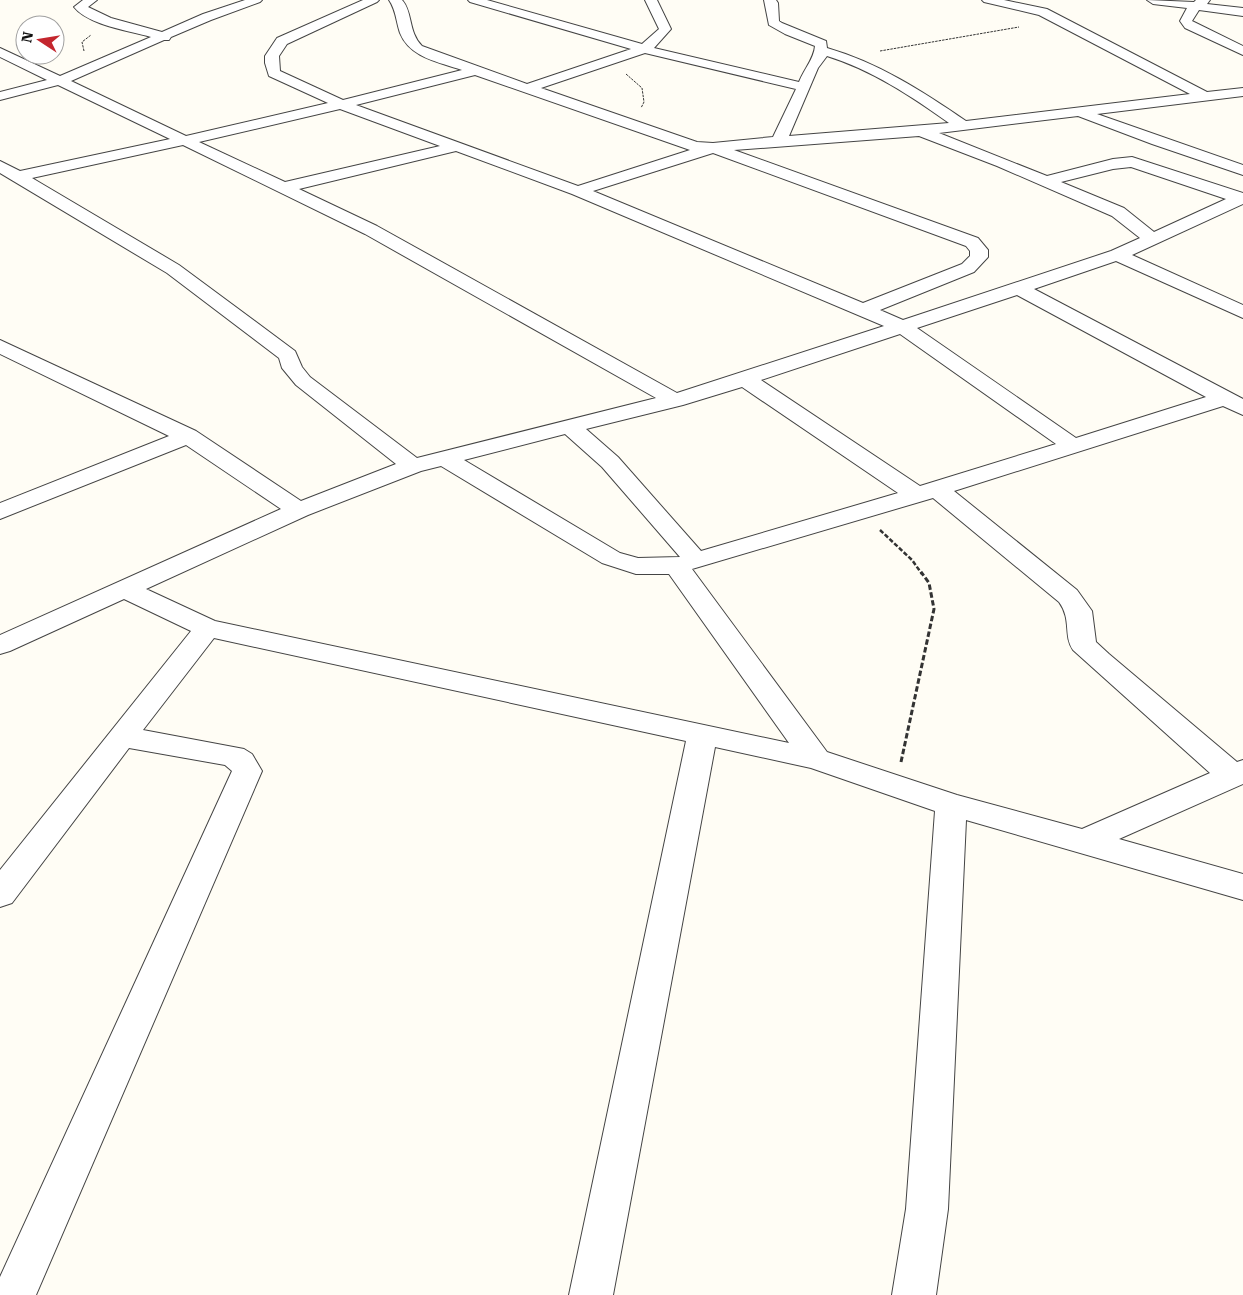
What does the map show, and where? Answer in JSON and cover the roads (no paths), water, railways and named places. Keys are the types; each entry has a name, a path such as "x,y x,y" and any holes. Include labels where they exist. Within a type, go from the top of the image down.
{"street":[{"path":"91,0 80,7 105,20 165,36"},
{"path":"0,96 59,81 207,17 256,0"},
{"path":"374,0 282,41 272,51 271,66 274,73 343,105 578,191 902,327 1072,445"},
{"path":"395,0 400,5 403,24 416,48 434,56 479,70 695,147 713,148 779,141 921,131 1243,92"},
{"path":"474,0 644,49 804,87"},
{"path":"528,88 644,49 656,40 665,29 650,0"},
{"path":"770,0 772,3 772,22 821,44 822,50 821,55 811,68 779,141"},
{"path":"988,0 1028,7 1060,20 1206,97"},
{"path":"1153,0 1200,3 1243,12"},
{"path":"1200,3 1186,21 1188,25 1243,51"},
{"path":"822,50 848,57 886,75 963,126"},
{"path":"0,52 370,230 675,400"},
{"path":"8,172 186,141 343,105 479,70"},
{"path":"1080,112 1157,142 1243,170"},
{"path":"921,131 1118,212 1153,239"},
{"path":"282,188 455,147"},
{"path":"578,191 713,148 972,242 979,250 979,256 968,268 864,310"},
{"path":"1046,181 1113,164 1132,162 1242,199"},
{"path":"8,172 172,269 288,355 292,368 303,381 413,466"},
{"path":"0,644 299,510 413,466 570,428 745,380 1117,255 1242,199"},
{"path":"1117,255 1243,312"},
{"path":"1020,289 1234,403"},
{"path":"0,346 188,436 299,510"},
{"path":"745,380 926,492 1068,596 1079,611 1083,644 1099,660 1238,773 1084,841"},
{"path":"444,458 611,558 636,566 686,564 859,510 926,492 1072,445 1234,403"},
{"path":"570,428 610,462 686,564 816,760"},
{"path":"0,512 188,436"},
{"path":"125,589 207,628 816,760 951,805 1084,841 1243,888"},
{"path":"0,894 207,628"},
{"path":"591,1295 702,736"},
{"path":"14,1295 246,771 241,761 233,756 122,737"},
{"path":"914,1295 927,1208 951,805"}]}
